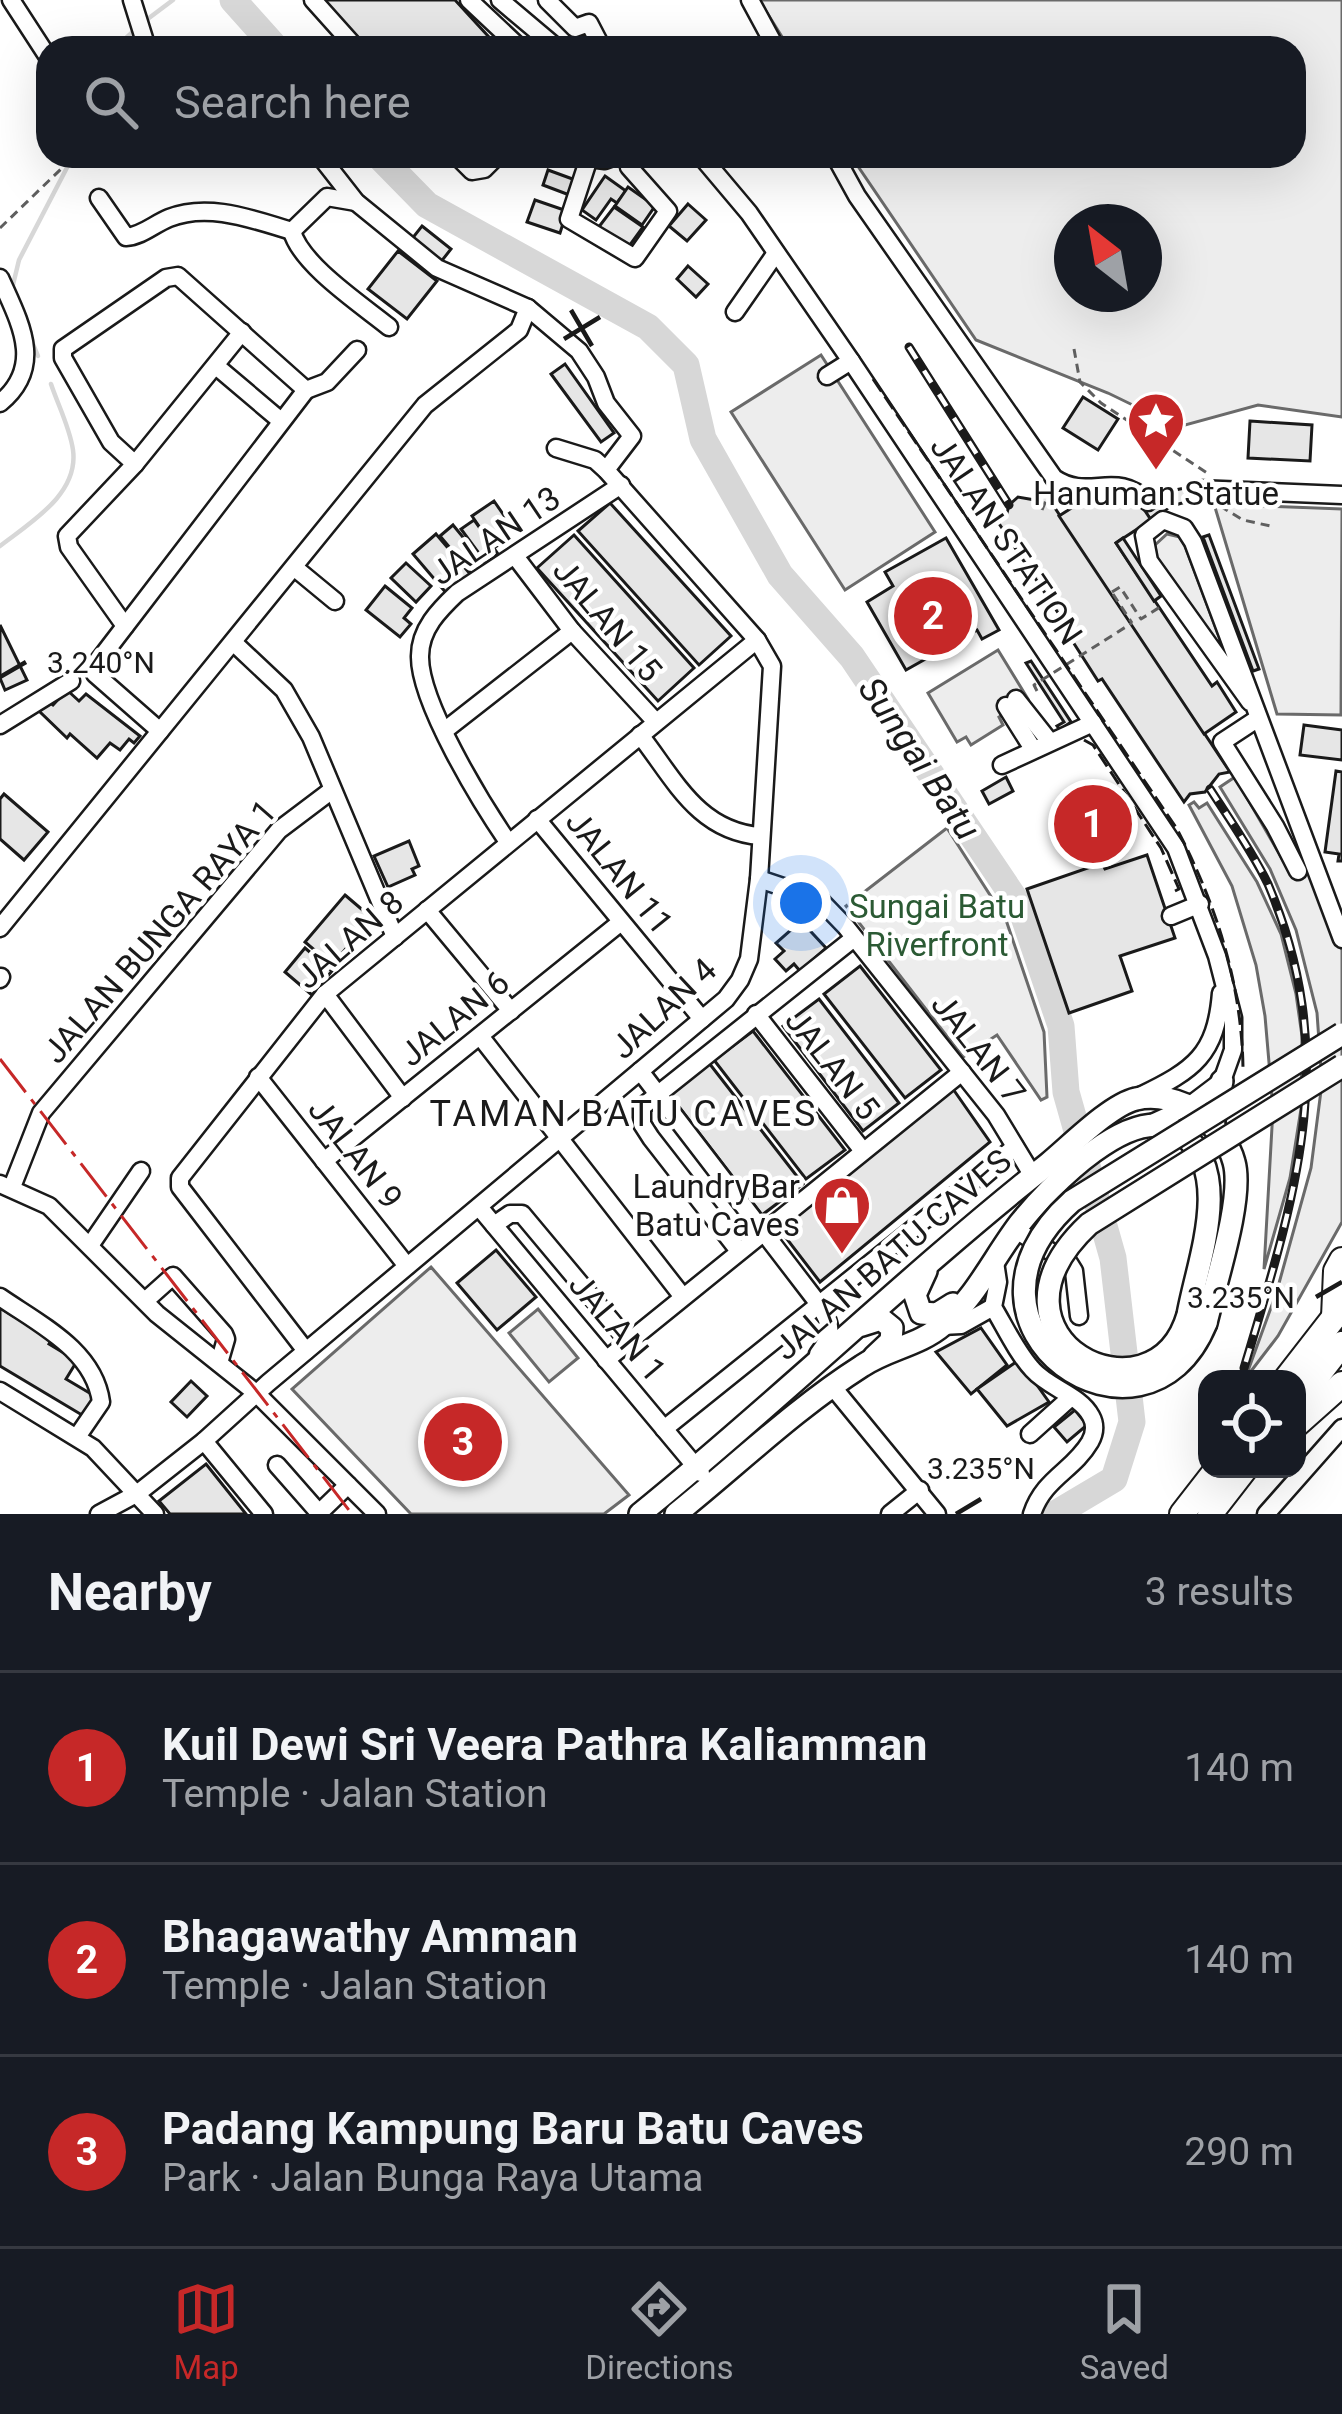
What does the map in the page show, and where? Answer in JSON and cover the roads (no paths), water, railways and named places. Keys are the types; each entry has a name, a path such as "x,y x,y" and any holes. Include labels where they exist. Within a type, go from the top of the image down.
{"highway":[{"path":"1293,1370 1338,1312 1336,1271 1342,1260"},
{"path":"1306,1390 1342,1344"},
{"path":"1306,1416 1342,1384"},
{"path":"1182,1514 1209,1478"},
{"path":"1210,1514 1238,1478"}],"main road":[{"path":"1152,1123 1166,1125 1185,1136 1198,1150 1206,1172 1209,1202 1192,1351 1158,1376 1110,1387 1074,1376 1049,1354 1029,1320 1025,1301 1028,1266 1038,1237 1072,1201 1342,1034"},
{"path":"1135,1099 1190,1106 1213,1126 1233,1156 1236,1186 1197,1319 1163,1354 1144,1364 1114,1370 1086,1362 1062,1343 1049,1316 1048,1289 1064,1251 1089,1224 1342,1066"},
{"path":"1213,1126 1222,1081"},
{"name":"JALAN BATU CAVES","path":"676,1514 704,1477 794,1382 932,1259 1042,1178 1096,1126 1135,1099"},
{"name":"JALAN BATU CAVES","path":"640,1514 704,1477 867,1362 942,1326 995,1262 1042,1178 1135,1127 1152,1123"},
{"path":"932,1259 915,1295 921,1313 931,1316 943,1311 976,1285"},
{"path":"856,1328 881,1319 892,1328 891,1341 867,1362"}],"street":[{"path":"132,0 143,36"},
{"path":"313,0 345,36"},
{"path":"469,0 507,36"},
{"path":"500,0 543,36"},
{"path":"547,0 575,28 589,23 596,36"},
{"path":"750,0 770,36"},
{"path":"5,1 36,41"},
{"path":"329,168 356,202 437,268 528,308 579,351 606,404 630,432 631,440 606,470"},
{"path":"582,168 569,219 635,258 668,211 630,168"},
{"name":"JALAN STATION","path":"714,168 850,361 1176,848 1200,904 1235,1031 1222,1081"},
{"path":"842,168 1054,478 1073,488 1122,484 1136,489 1157,512 1184,528 1342,939"},
{"path":"99,197 126,237 188,212 209,210 292,231"},
{"path":"292,231 327,197 356,202"},
{"path":"292,231 309,260 389,327"},
{"path":"735,311 776,253"},
{"path":"135,464 111,442 63,358 63,349 166,278 178,276 306,390"},
{"path":"0,278 26,349 17,388 0,404"},
{"path":"0,928 425,405 519,330 528,308"},
{"path":"124,626 69,547 67,536 135,464 242,332"},
{"path":"160,731 93,668 306,390 327,382 357,350"},
{"path":"827,376 850,361"},
{"path":"216,366 281,421"},
{"name":"JALAN 4","path":"112,1511 204,1441 726,999 749,959 759,879 772,666 757,640 621,485 595,460 556,448"},
{"name":"JALAN 13","path":"508,842 473,792 444,731 419,657 424,633 437,612 458,593 621,485"},
{"path":"1211,488 1342,495"},
{"path":"1157,512 1144,536 1149,561 1253,711"},
{"name":"JALAN 15","path":"515,556 572,631 656,722"},
{"path":"295,568 335,602"},
{"path":"444,731 572,631"},
{"name":"JALAN 8","path":"306,1351 181,1187 180,1178 325,994 757,640"},
{"path":"233,642 284,690 311,737 394,937"},
{"path":"0,725 70,681"},
{"path":"1011,703 1042,745"},
{"path":"1253,711 1222,741 1298,871"},
{"path":"1002,765 1093,724"},
{"path":"640,734 698,810 736,834 760,836"},
{"name":"JALAN BUNGA RAYA 1","path":"6,1185 41,1114 279,830 332,790"},
{"name":"JALAN 11","path":"537,819 702,1019"},
{"name":"JALAN 7","path":"759,879 819,899 996,1114 1015,1147 1042,1178"},
{"path":"1171,916 1200,904"},
{"path":"428,910 511,1011"},
{"name":"JALAN 6","path":"324,1161 622,922"},
{"path":"739,1251 642,1124 643,1107 854,938"},
{"name":"JALAN STATION","path":"1135,1099 1174,1080 1209,1048 1216,1033 1222,980"},
{"path":"325,994 403,1098"},
{"name":"JALAN 5","path":"756,1014 863,1151"},
{"path":"480,1036 683,1297"},
{"path":"640,1071 764,1230 830,1324 831,1333 794,1382"},
{"path":"606,1360 962,1072"},
{"name":"JALAN 9","path":"258,1077 407,1266"},
{"path":"1152,1123 1190,1106 1222,1081"},
{"path":"664,1429 1015,1147"},
{"path":"91,1244 141,1171"},
{"path":"6,1185 49,1206 145,1301 256,1393 377,1514"},
{"name":"JALAN 1","path":"478,1207 704,1477"},
{"path":"494,1225 511,1214 522,1214 629,1342"},
{"path":"1016,1230 1069,1263 1079,1316"},
{"path":"995,1262 998,1282 993,1307 1030,1368 1079,1402 1094,1420 1092,1438 1048,1484 1032,1514"},
{"path":"145,1301 173,1276 224,1334 219,1363"},
{"path":"0,1297 69,1344 99,1391 101,1402 77,1437"},
{"path":"942,1326 961,1325 993,1307"},
{"path":"832,1386 938,1514"},
{"path":"0,1391 77,1437 114,1466 155,1514"},
{"path":"1030,1434 1070,1398"},
{"path":"0,1412 18,1402"},
{"path":"1266,1514 1342,1428"},
{"path":"204,1441 264,1514"},
{"path":"277,1465 319,1514 348,1485"},
{"path":"890,1514 920,1490"}],"waterway":[{"path":"145,21 173,0"},
{"name":"Sungai Batu","path":"233,0 265,36"},
{"path":"128,36 137,28"},
{"path":"12,289 19,260 67,168"},
{"name":"Sungai Batu","path":"391,168 427,205 648,327 686,365 703,439 780,575 852,657 1021,908 1061,1026 1066,1092 1113,1258 1132,1422 1114,1479 1055,1514"},
{"path":"31,339 38,356"},
{"path":"0,546 50,506 73,466 67,425 51,384"}],"railway":[{"path":"909,347 1009,505"},
{"path":"1210,789 1268,884 1290,948 1303,1009 1306,1069 1294,1186 1244,1368"}],"place":[{"name":"Hanuman Statue","path":"1156,472"},
{"name":"Bhagawathy Amman","path":"933,616"},
{"name":"Kuil Dewi Sri Veera Pathra Kaliamman","path":"1093,824"},
{"name":"LaundryBar Batu Caves","path":"842,1256"},
{"name":"Padang Kampung Baru Batu Caves","path":"463,1442"}],"district":[{"name":"TAMAN BATU CAVES","path":"624,1113"}],"park label":[{"name":"Sungai Batu Riverfront","path":"937,925"}]}
